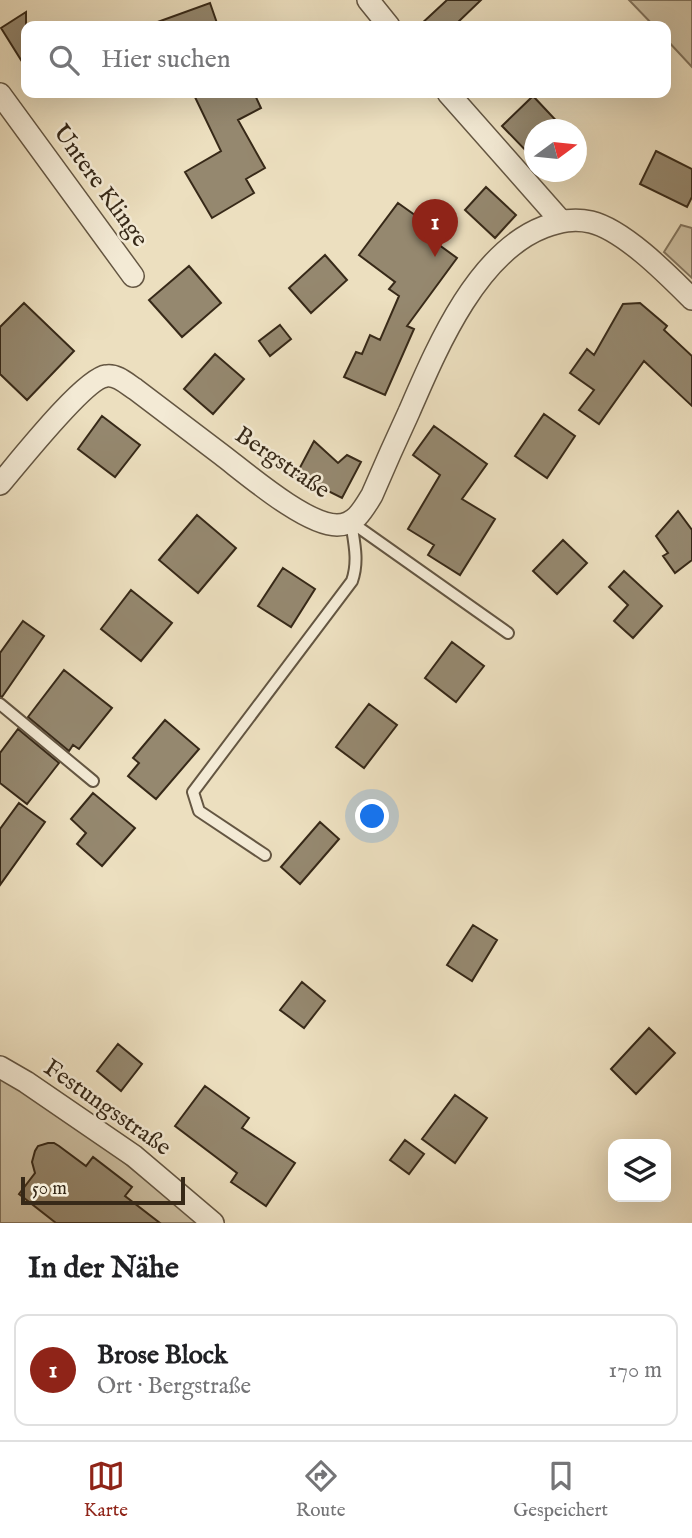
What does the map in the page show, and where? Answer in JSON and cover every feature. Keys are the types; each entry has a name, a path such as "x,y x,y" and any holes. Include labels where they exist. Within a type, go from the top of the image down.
{"street":[{"path":"368,0 385,21"},
{"name":"Untere Klinge","path":"0,94 133,276"},
{"path":"452,98 561,221 592,222 612,230 658,265 692,299"},
{"name":"Bergstraße","path":"0,484 72,401 94,380 111,375 135,389 285,503 323,523 338,525 351,522 361,513 372,495 436,351 482,275 514,243 532,232 561,221"},
{"name":"Festungsstraße","path":"0,1067 134,1156 213,1223"}],"lane":[{"path":"351,522 508,633"},
{"path":"265,855 199,811 193,792 352,581 356,570 356,557 351,522"},
{"path":"0,705 93,781"}],"shaded area":[{"path":"629,0 692,0 692,67 671,44 671,21 649,21"},
{"path":"681,225 692,228 692,278 664,252"},
{"path":"0,1077 89,1134 199,1223 0,1223"}],"building":[{"path":"447,0 481,0 459,21 424,21"},
{"path":"210,3 216,21 160,21"},
{"path":"26,12 26,21 21,21 21,60 1,28"},
{"path":"195,98 256,98 261,108 238,120 265,168 246,179 254,193 212,218 185,172 221,151"},
{"path":"531,98 535,98 555,119 524,119 524,149 502,126"},
{"path":"656,151 692,169 692,197 687,207 640,184"},
{"path":"486,187 516,215 495,238 465,210"},
{"path":"398,203 426,223 420,231 457,258 407,326 414,329 385,395 344,377 356,352 362,354 370,335 380,340 399,296 389,289 395,282 359,255"},
{"path":"325,255 347,280 311,313 289,288"},
{"path":"189,266 221,303 182,337 149,300"},
{"path":"24,303 74,351 27,400 0,374 0,327"},
{"path":"640,303 667,326 664,330 692,356 692,406 644,361 599,424 579,410 594,390 570,373 587,349 594,355 623,304"},
{"path":"280,325 291,339 270,356 259,341"},
{"path":"215,354 244,379 213,414 184,389"},
{"path":"544,414 575,436 547,478 515,456"},
{"path":"102,416 140,445 115,477 78,449"},
{"path":"434,426 487,464 462,499 495,519 460,575 428,555 434,545 408,529 440,475 413,455"},
{"path":"314,441 338,463 347,455 361,462 342,498 296,475"},
{"path":"678,511 692,530 692,560 675,573 663,556 668,553 656,536"},
{"path":"197,515 236,548 198,593 159,560"},
{"path":"563,540 587,563 557,594 533,571"},
{"path":"283,568 315,589 291,627 258,606"},
{"path":"624,571 662,606 633,638 614,621 628,605 609,587"},
{"path":"131,590 172,623 141,661 101,629"},
{"path":"23,621 44,636 2,697 0,653"},
{"path":"452,642 484,666 456,702 425,678"},
{"path":"64,670 112,708 79,749 73,745 69,751 28,717"},
{"path":"369,704 397,725 364,768 336,747"},
{"path":"165,720 199,749 156,799 128,776 139,763 133,758"},
{"path":"18,729 59,763 27,804 0,783 0,753"},
{"path":"93,793 135,828 102,866 77,844 86,833 71,819"},
{"path":"19,803 45,822 0,885 0,829"},
{"path":"320,822 339,839 300,884 281,867"},
{"path":"473,925 497,940 472,981 447,965"},
{"path":"302,982 325,1001 304,1028 280,1010"},
{"path":"649,1028 675,1053 636,1094 611,1069"},
{"path":"118,1044 142,1064 121,1091 97,1071"},
{"path":"205,1086 249,1118 242,1128 295,1163 266,1206 231,1182 237,1173 175,1126"},
{"path":"455,1095 487,1118 455,1163 422,1139"},
{"path":"405,1140 424,1154 409,1174 390,1160"},
{"path":"48,1143 59,1146 86,1166 93,1157 132,1187 125,1196 160,1223 56,1223 19,1194 35,1173 32,1162 35,1151 38,1146"}],"place":[{"name":"Brose Block","path":"435,257"}]}
